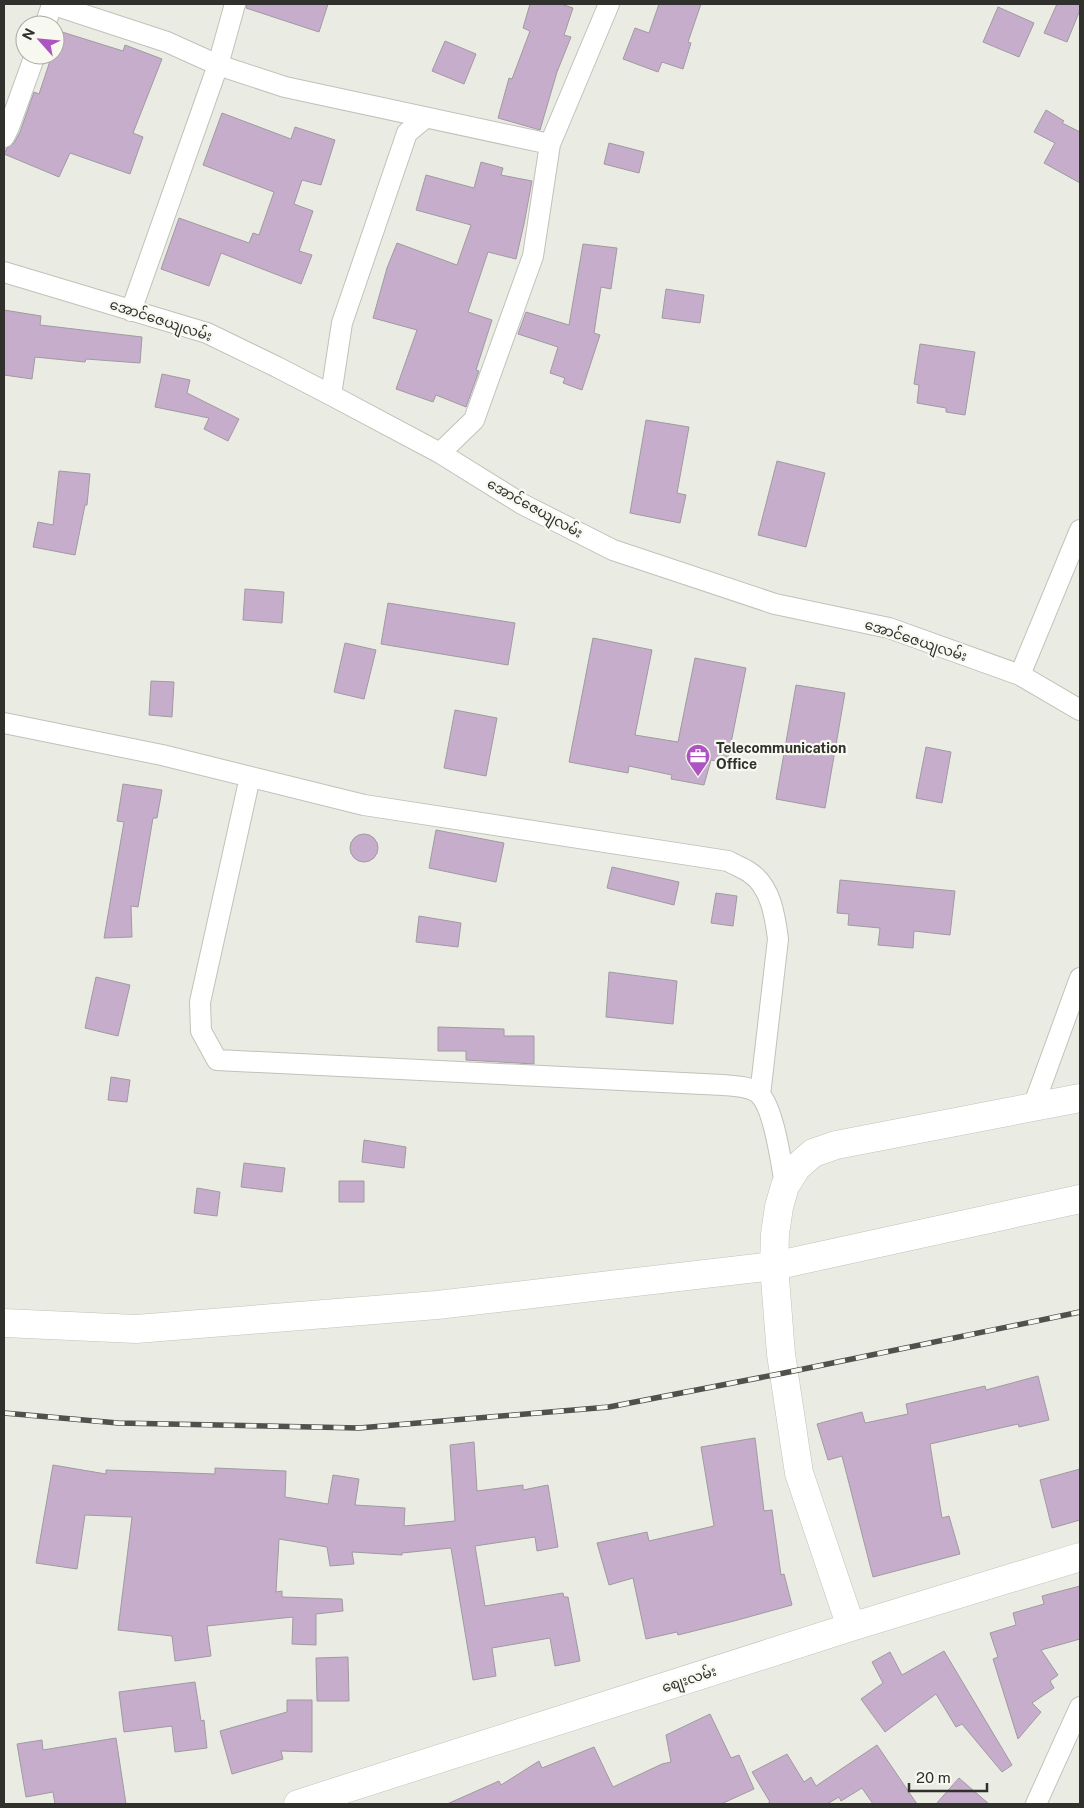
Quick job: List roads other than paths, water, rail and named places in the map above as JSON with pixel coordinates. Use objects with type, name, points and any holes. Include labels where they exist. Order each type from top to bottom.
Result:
[{"type":"main road","points":[[851,1627],[799,1473],[781,1354],[774,1266],[775,1234],[779,1207],[785,1186],[797,1168],[813,1153],[836,1145],[1080,1098]]},
{"type":"main road","points":[[4,1323],[136,1329],[437,1305],[774,1266],[1080,1199]]},
{"type":"main road","name":"စျေးလမ်း","points":[[298,1804],[851,1627],[1080,1557]]},
{"type":"street","points":[[52,4],[168,42],[218,65],[285,87],[550,144]]},
{"type":"street","points":[[131,311],[218,65],[235,4]]},
{"type":"street","points":[[440,453],[474,420],[533,256],[550,144],[609,4]]},
{"type":"street","points":[[4,138],[31,65]]},
{"type":"street","points":[[331,395],[342,323],[407,133],[425,118]]},
{"type":"street","name":"အောင်ဇေယျလမ်း","points":[[4,272],[207,334],[331,395],[440,453],[522,504],[613,550],[775,604],[889,628],[1020,675],[1080,710]]},
{"type":"street","points":[[1020,675],[1080,530]]},
{"type":"street","points":[[4,723],[162,755],[364,805],[728,861],[751,873],[765,889],[775,914],[778,939],[760,1095],[775,1128],[785,1186]]},
{"type":"street","points":[[250,777],[200,1002],[201,1031],[217,1060],[722,1084],[746,1088],[760,1095]]},
{"type":"street","points":[[1033,1107],[1080,978]]},
{"type":"street","points":[[1036,1804],[1080,1707]]},
{"type":"railway","points":[[4,1413],[118,1423],[359,1428],[609,1407],[1080,1312]]},
{"type":"place","name":"Telecommunication Office","points":[[698,777]]}]
